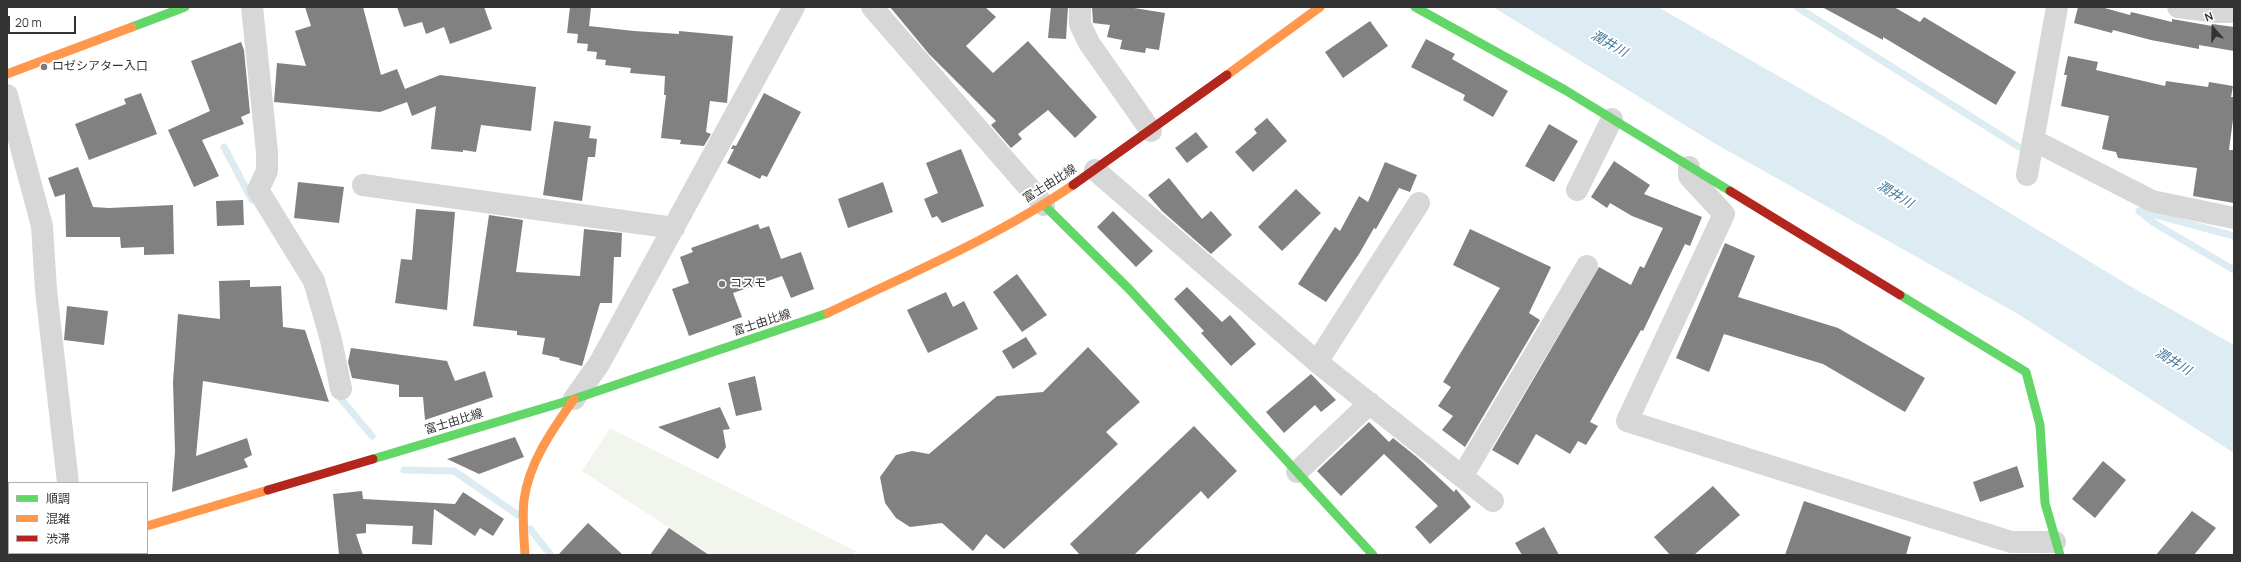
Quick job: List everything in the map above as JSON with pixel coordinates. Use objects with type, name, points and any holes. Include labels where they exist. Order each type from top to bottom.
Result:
[{"type":"street","points":[[7,74],[185,7]]},
{"type":"street","points":[[252,7],[252,24],[267,152],[267,171],[258,190],[314,281],[331,340],[341,389]]},
{"type":"street","points":[[525,555],[525,506],[528,482],[543,447],[550,433],[599,364],[794,7]]},
{"type":"street","points":[[872,7],[1044,205],[1130,290],[1373,555]]},
{"type":"street","points":[[1080,7],[1080,24],[1089,43],[1151,131]]},
{"type":"street","name":"富士由比線","points":[[148,526],[574,399],[817,318],[924,268],[1044,205],[1151,131],[1320,7]]},
{"type":"street","points":[[1415,7],[1612,119],[2026,372],[2040,425],[2045,504],[2058,548],[2011,542],[1627,421],[1724,214],[1689,176],[1689,167]]},
{"type":"street","points":[[2027,175],[2057,7]]},
{"type":"street","points":[[2178,7],[2218,12],[2234,12]]},
{"type":"street","points":[[7,95],[42,226],[46,290],[68,482]]},
{"type":"street","points":[[1577,190],[1612,119]]},
{"type":"street","points":[[2033,140],[2152,201],[2234,218]]},
{"type":"street","points":[[1095,170],[1317,362],[1463,475],[1493,501]]},
{"type":"street","points":[[363,185],[674,228]]},
{"type":"street","points":[[1317,362],[1419,203]]},
{"type":"street","points":[[1463,475],[1587,266]]},
{"type":"street","points":[[1297,472],[1370,403]]},
{"type":"shaded area","points":[[610,428],[856,551],[853,555],[711,555],[582,471]]},
{"type":"water","name":"潤井川","points":[[1493,7],[1658,7],[1883,136],[2130,286],[2234,345],[2234,453],[2018,314],[1714,143]]},
{"type":"building","points":[[305,7],[363,7],[381,75],[397,69],[405,89],[440,75],[536,87],[531,131],[481,125],[476,152],[431,149],[436,106],[412,116],[407,102],[380,112],[274,102],[277,63],[306,66],[295,31],[311,26]]},
{"type":"building","points":[[397,7],[484,7],[492,29],[450,44],[444,27],[426,34],[422,22],[404,27]]},
{"type":"building","points":[[570,7],[591,7],[589,26],[634,31],[679,34],[679,31],[733,36],[727,103],[710,101],[706,132],[711,134],[704,146],[680,144],[681,140],[661,138],[666,95],[664,95],[665,76],[630,73],[631,68],[605,65],[606,60],[596,59],[597,52],[587,51],[588,44],[577,43],[578,34],[567,33]]},
{"type":"building","points":[[890,7],[985,7],[996,17],[966,46],[993,73],[1028,41],[1097,117],[1075,138],[1048,110],[1018,134],[1022,139],[1011,148],[991,125],[996,121],[929,54]]},
{"type":"building","points":[[1051,7],[1068,7],[1066,39],[1048,38]]},
{"type":"building","points":[[1092,7],[1128,7],[1165,13],[1159,50],[1146,48],[1145,53],[1120,49],[1122,40],[1107,37],[1110,25],[1093,23]]},
{"type":"building","points":[[1822,7],[1894,7],[1920,22],[1924,17],[2016,72],[1996,105],[1883,37],[1883,40]]},
{"type":"building","points":[[2078,7],[2101,7],[2130,15],[2131,12],[2172,22],[2172,19],[2212,26],[2212,24],[2234,27],[2234,51],[2199,45],[2199,49],[2151,40],[2113,30],[2112,33],[2074,23]]},
{"type":"building","points":[[1370,21],[1388,46],[1343,78],[1325,52]]},
{"type":"building","points":[[1426,39],[1455,54],[1452,59],[1508,91],[1493,117],[1463,100],[1465,95],[1411,67]]},
{"type":"building","points":[[241,42],[244,50],[250,113],[241,117],[244,124],[202,140],[219,176],[194,187],[168,130],[210,111],[191,61]]},
{"type":"building","points":[[2068,56],[2098,62],[2096,70],[2165,86],[2166,81],[2208,87],[2209,82],[2233,86],[2231,97],[2234,97],[2234,112],[2229,150],[2234,150],[2234,203],[2193,196],[2197,168],[2118,158],[2116,152],[2102,149],[2109,116],[2061,106],[2067,75],[2064,75]]},
{"type":"building","points":[[141,93],[157,134],[89,160],[75,124],[126,104],[124,99]]},
{"type":"building","points":[[764,93],[801,112],[767,177],[762,175],[760,179],[727,163],[734,149],[731,149],[733,145],[736,146]]},
{"type":"building","points":[[1267,118],[1287,141],[1253,172],[1235,152],[1257,133],[1254,129]]},
{"type":"building","points":[[554,121],[591,126],[589,138],[597,139],[595,157],[588,157],[582,201],[543,195]]},
{"type":"building","points":[[1549,124],[1578,141],[1554,182],[1525,166]]},
{"type":"building","points":[[1196,132],[1208,147],[1187,163],[1175,148]]},
{"type":"building","points":[[961,149],[984,206],[942,223],[937,216],[932,218],[924,199],[938,193],[926,163]]},
{"type":"building","points":[[1614,161],[1650,185],[1644,194],[1702,217],[1690,246],[1685,244],[1643,331],[1641,330],[1590,422],[1598,426],[1586,445],[1578,441],[1570,454],[1536,434],[1518,465],[1492,450],[1599,267],[1631,285],[1640,266],[1644,268],[1663,228],[1632,216],[1610,203],[1607,208],[1591,197]]},
{"type":"building","points":[[1385,162],[1417,175],[1410,192],[1399,188],[1376,229],[1374,228],[1359,254],[1326,302],[1298,284],[1335,227],[1340,231],[1359,196],[1368,202]]},
{"type":"building","points":[[78,167],[93,207],[109,208],[173,205],[174,254],[144,255],[144,247],[121,248],[120,237],[66,237],[65,194],[55,197],[48,178]]},
{"type":"building","points":[[1169,178],[1202,219],[1211,211],[1232,235],[1211,254],[1162,211],[1148,195]]},
{"type":"building","points":[[298,182],[344,187],[339,223],[294,218]]},
{"type":"building","points":[[883,182],[893,212],[848,228],[838,199]]},
{"type":"building","points":[[1296,189],[1321,213],[1282,251],[1258,227]]},
{"type":"building","points":[[243,200],[244,225],[217,226],[216,201]]},
{"type":"building","points":[[416,209],[455,212],[447,310],[395,303],[401,259],[412,260]]},
{"type":"building","points":[[1113,211],[1153,251],[1136,267],[1097,227]]},
{"type":"building","points":[[489,215],[523,220],[516,272],[580,276],[584,229],[622,233],[621,257],[614,257],[612,303],[600,303],[582,366],[559,360],[560,358],[542,354],[545,338],[517,335],[517,331],[473,326]]},
{"type":"building","name":"コスモ","points":[[758,224],[760,229],[769,226],[781,259],[801,252],[814,289],[791,298],[782,276],[733,293],[742,317],[689,336],[672,289],[689,283],[680,257],[693,252],[691,248]]},
{"type":"building","points":[[1470,229],[1551,267],[1529,313],[1540,320],[1465,447],[1442,430],[1453,416],[1438,406],[1451,387],[1443,382],[1500,288],[1453,265]]},
{"type":"building","points":[[1725,243],[1755,256],[1738,297],[1838,328],[1925,378],[1905,412],[1823,364],[1724,334],[1709,372],[1676,358]]},
{"type":"building","points":[[1017,274],[1047,315],[1022,332],[993,292]]},
{"type":"building","points":[[250,280],[250,287],[281,286],[283,327],[305,330],[329,402],[203,381],[196,456],[247,438],[252,455],[244,459],[248,467],[172,492],[175,451],[173,382],[178,314],[220,319],[219,281]]},
{"type":"building","points":[[1187,287],[1222,322],[1230,315],[1256,344],[1231,366],[1201,333],[1204,331],[1174,299]]},
{"type":"building","points":[[946,292],[953,307],[964,301],[978,329],[928,353],[907,310]]},
{"type":"building","points":[[67,306],[108,311],[104,345],[64,340]]},
{"type":"building","points":[[1026,337],[1037,354],[1013,369],[1002,351]]},
{"type":"building","points":[[1088,347],[1140,402],[1106,432],[1118,444],[1004,549],[986,534],[973,551],[942,523],[910,527],[896,518],[885,503],[880,477],[896,455],[912,451],[929,454],[997,396],[1043,392]]},
{"type":"building","points":[[351,348],[447,361],[455,381],[485,371],[493,397],[425,420],[423,397],[399,397],[399,385],[352,378],[348,362]]},
{"type":"building","points":[[1311,374],[1336,400],[1321,412],[1315,405],[1284,433],[1266,412]]},
{"type":"building","points":[[755,376],[762,410],[736,416],[728,383]]},
{"type":"building","points":[[720,407],[730,429],[723,430],[726,447],[718,459],[658,427]]},
{"type":"building","points":[[1369,422],[1389,442],[1393,438],[1418,458],[1454,492],[1456,489],[1471,507],[1430,544],[1415,527],[1438,506],[1384,454],[1341,496],[1317,471]]},
{"type":"building","points":[[1194,426],[1237,471],[1208,499],[1201,491],[1134,555],[1080,555],[1070,544]]},
{"type":"building","points":[[515,437],[524,457],[479,474],[447,459]]},
{"type":"building","points":[[2103,461],[2126,480],[2095,518],[2072,499]]},
{"type":"building","points":[[2017,466],[2024,487],[1980,502],[1973,482]]},
{"type":"building","points":[[1713,486],[1740,515],[1694,555],[1670,555],[1654,537]]},
{"type":"building","points":[[362,491],[363,499],[455,504],[463,492],[504,519],[493,536],[480,528],[475,536],[434,509],[432,545],[412,544],[413,526],[366,524],[366,533],[356,534],[363,555],[339,555],[333,494]]},
{"type":"building","points":[[1804,501],[1911,537],[1906,555],[1785,555]]},
{"type":"building","points":[[2192,511],[2216,528],[2194,555],[2156,555]]},
{"type":"building","points":[[588,523],[623,555],[558,555]]},
{"type":"building","points":[[1544,527],[1559,555],[1522,555],[1515,543]]},
{"type":"building","points":[[669,528],[709,555],[650,555]]},
{"type":"waterway","points":[[1797,7],[2019,147]]},
{"type":"waterway","points":[[224,147],[252,200]]},
{"type":"waterway","points":[[2139,211],[2154,223],[2234,270]]},
{"type":"waterway","points":[[2141,211],[2234,236]]},
{"type":"waterway","points":[[335,392],[372,436]]},
{"type":"waterway","points":[[404,470],[454,471],[518,515]]},
{"type":"waterway","points":[[530,529],[551,555]]},
{"type":"traffic: fast","points":[[132,27],[185,7]]},
{"type":"traffic: fast","points":[[1415,7],[1565,90],[1730,191]]},
{"type":"traffic: fast","points":[[1044,205],[1130,290],[1373,555]]},
{"type":"traffic: fast","points":[[1900,295],[2026,372],[2040,425],[2045,503],[2060,555]]},
{"type":"traffic: fast","points":[[373,459],[574,399],[828,313]]},
{"type":"traffic: slow","points":[[1227,75],[1320,7]]},
{"type":"traffic: slow","points":[[7,74],[132,27]]},
{"type":"traffic: slow","points":[[828,313],[984,238],[1045,204],[1073,185]]},
{"type":"traffic: slow","points":[[525,555],[523,507],[531,472],[536,459],[550,434],[574,399]]},
{"type":"traffic: slow","points":[[148,526],[268,490]]},
{"type":"traffic: jam","points":[[1073,185],[1227,75]]},
{"type":"traffic: jam","points":[[1730,191],[1900,295]]},
{"type":"traffic: jam","points":[[268,490],[373,459]]},
{"type":"place","name":"ロゼシアター入口","points":[[44,67]]},
{"type":"place","name":"コスモ","points":[[722,284]]}]
